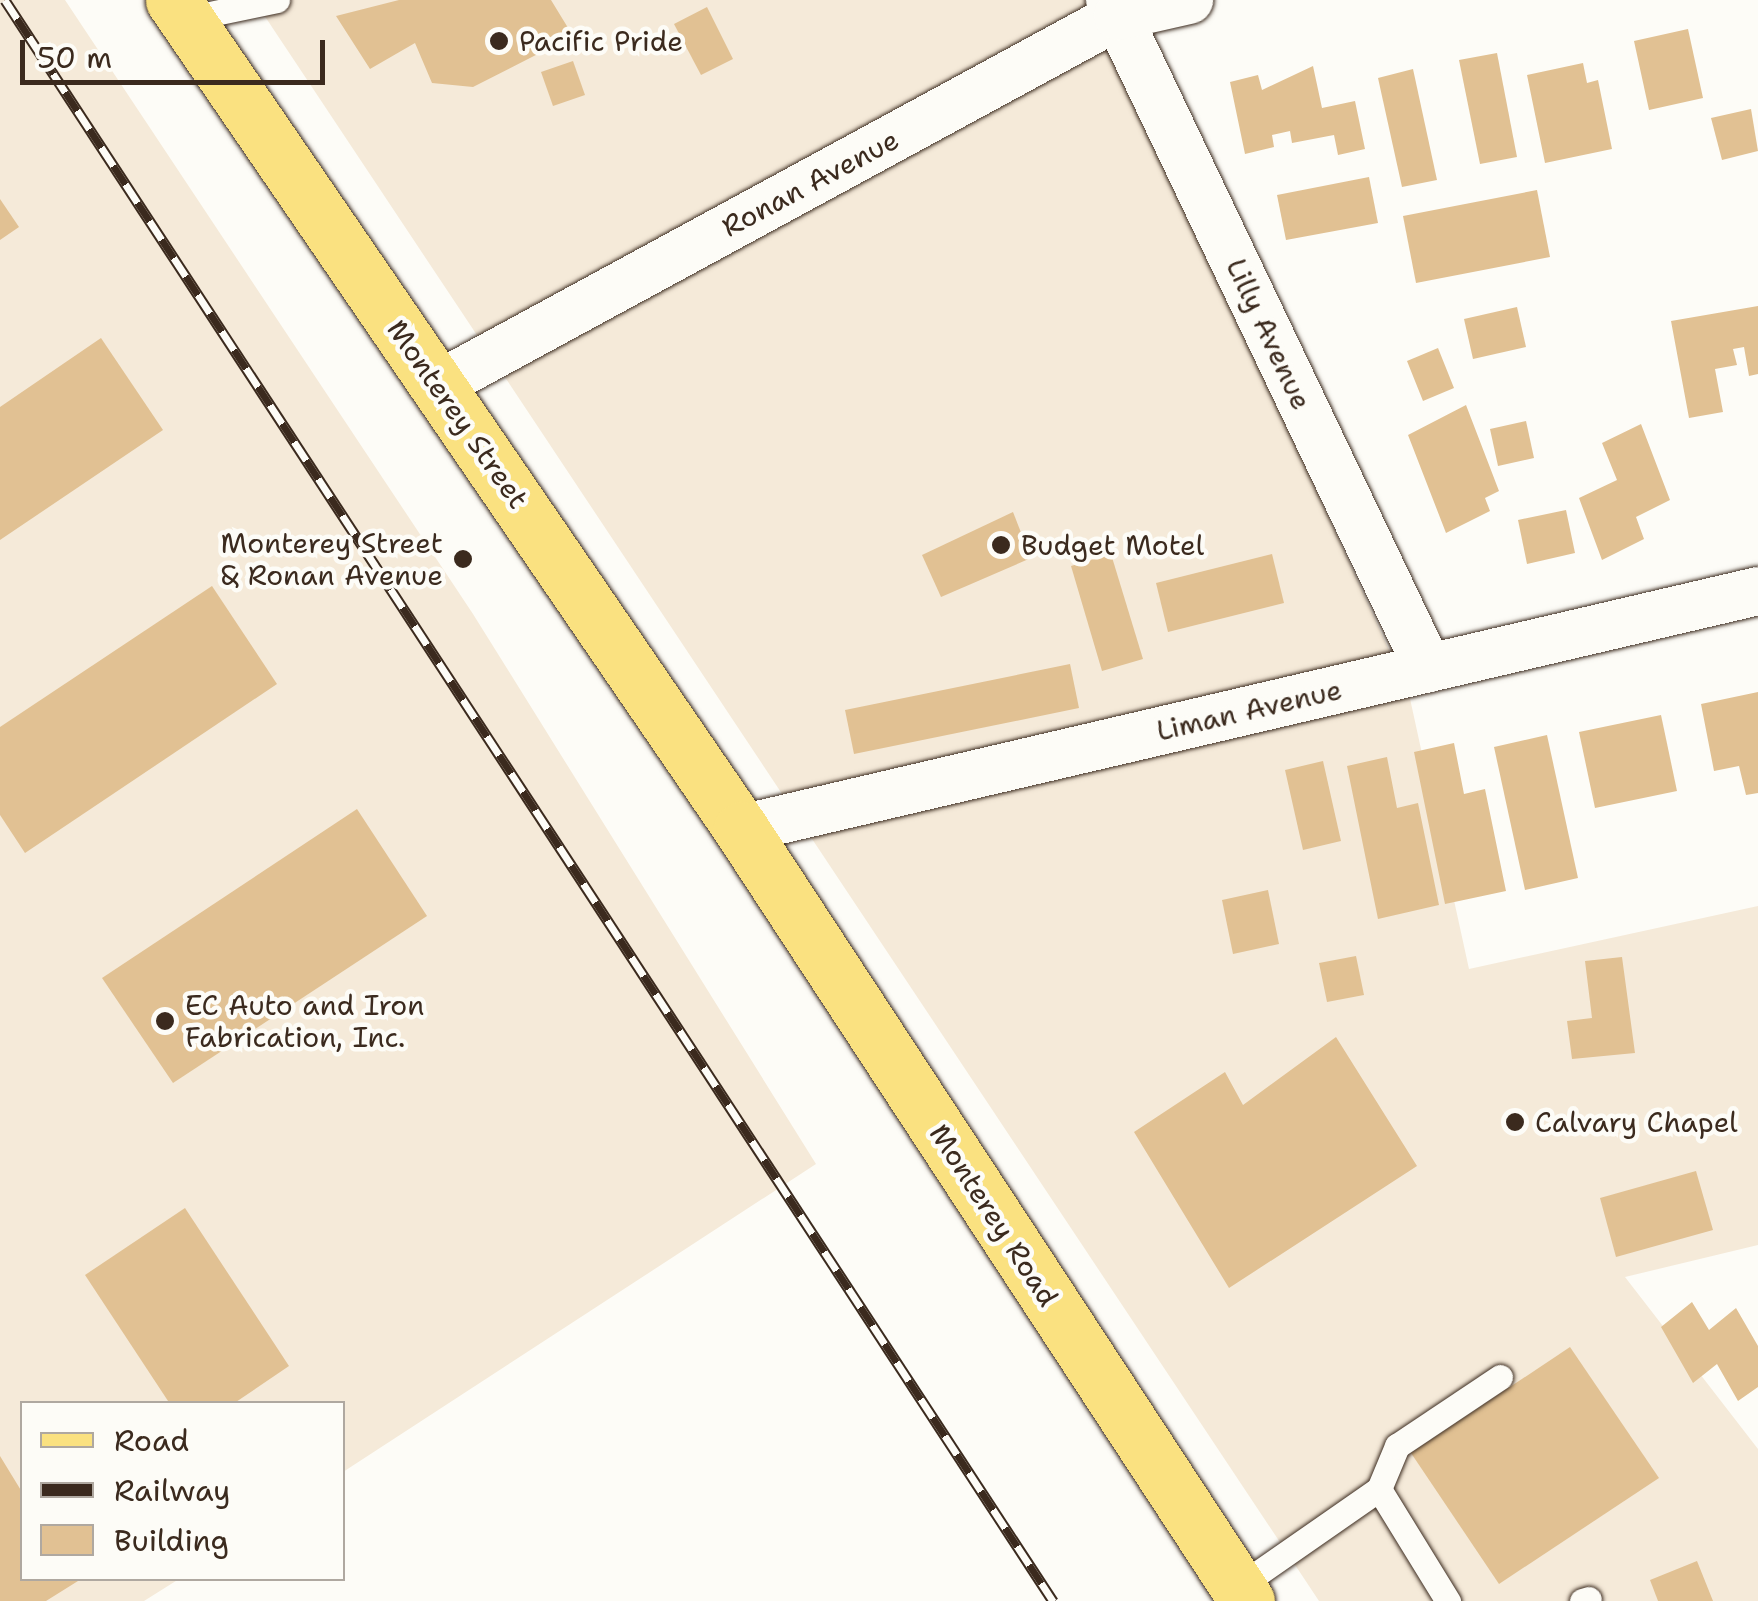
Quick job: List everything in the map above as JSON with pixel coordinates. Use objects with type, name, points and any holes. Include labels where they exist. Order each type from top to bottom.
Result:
[{"type":"main road","name":"Monterey Street","points":[[180,9],[741,829]]},
{"type":"main road","name":"Monterey Road","points":[[741,829],[1242,1594]]},
{"type":"street","name":"Ronan Avenue","points":[[438,384],[1114,8],[1188,0]]},
{"type":"street","name":"Lilly Avenue","points":[[1114,8],[1428,668]]},
{"type":"street","name":"Liman Avenue","points":[[741,829],[1758,591]]},
{"type":"lane","points":[[180,9],[277,0]]},
{"type":"lane","points":[[1242,1594],[1379,1489],[1397,1446],[1500,1377]]},
{"type":"lane","points":[[1379,1489],[1448,1601]]},
{"type":"shaded area","points":[[0,0],[65,0],[473,614],[816,1164],[345,1471],[345,1401],[20,1401],[20,1581],[176,1581],[144,1601],[0,1601]]},
{"type":"shaded area","points":[[254,0],[1094,0],[1409,694],[1469,969],[1758,906],[1758,1245],[1625,1277],[1758,1449],[1758,1601],[1319,1601]]},
{"type":"building","points":[[399,0],[551,0],[573,36],[473,87],[432,83],[415,43],[370,69],[336,16]]},
{"type":"building","points":[[707,7],[733,59],[701,75],[674,24]]},
{"type":"building","points":[[1688,29],[1703,98],[1649,110],[1634,41]]},
{"type":"building","points":[[1497,53],[1517,157],[1480,164],[1459,60]]},
{"type":"building","points":[[573,61],[585,95],[553,106],[541,72]]},
{"type":"building","points":[[1583,63],[1587,83],[1598,80],[1612,149],[1545,163],[1527,75]]},
{"type":"building","points":[[1313,66],[1322,108],[1355,101],[1365,149],[1338,155],[1334,135],[1292,143],[1290,131],[1272,135],[1274,147],[1245,154],[1230,82],[1258,75],[1262,90]]},
{"type":"building","points":[[1413,69],[1437,180],[1402,187],[1378,78]]},
{"type":"building","points":[[1751,109],[1758,151],[1722,160],[1711,118]]},
{"type":"building","points":[[1369,177],[1378,223],[1286,240],[1277,195]]},
{"type":"building","points":[[1537,190],[1550,257],[1416,283],[1403,216]]},
{"type":"building","points":[[0,199],[19,227],[0,240]]},
{"type":"building","points":[[1758,306],[1758,374],[1749,376],[1744,347],[1733,349],[1737,365],[1715,369],[1723,412],[1689,418],[1671,321]]},
{"type":"building","points":[[1517,307],[1526,347],[1473,359],[1464,319]]},
{"type":"building","points":[[101,338],[163,430],[0,540],[0,407]]},
{"type":"building","points":[[1438,348],[1454,388],[1423,401],[1407,361]]},
{"type":"building","points":[[1466,405],[1499,491],[1485,498],[1490,511],[1446,533],[1408,435]]},
{"type":"building","points":[[1526,421],[1534,458],[1498,466],[1490,429]]},
{"type":"building","points":[[1641,424],[1670,500],[1636,517],[1644,539],[1602,560],[1579,498],[1617,480],[1602,443]]},
{"type":"building","points":[[1566,510],[1575,553],[1527,564],[1518,520]]},
{"type":"building","points":[[1013,512],[1031,558],[941,597],[922,555]]},
{"type":"building","points":[[1111,554],[1143,659],[1102,671],[1071,566]]},
{"type":"building","points":[[1272,554],[1284,603],[1168,632],[1156,583]]},
{"type":"building","points":[[212,586],[277,684],[25,853],[0,815],[0,727]]},
{"type":"building","points":[[1070,664],[1079,708],[854,754],[845,710]]},
{"type":"building","points":[[1758,692],[1758,793],[1746,795],[1739,766],[1714,771],[1701,704]]},
{"type":"building","points":[[1661,715],[1677,791],[1595,808],[1579,732]]},
{"type":"building","points":[[1547,735],[1578,878],[1525,890],[1494,747]]},
{"type":"building","points":[[1454,743],[1464,794],[1485,789],[1506,891],[1445,904],[1414,752]]},
{"type":"building","points":[[1387,757],[1397,808],[1418,803],[1439,905],[1378,919],[1347,766]]},
{"type":"building","points":[[1323,761],[1341,841],[1303,850],[1285,770]]},
{"type":"building","points":[[357,809],[427,916],[173,1083],[102,978]]},
{"type":"building","points":[[1268,890],[1279,944],[1233,954],[1222,900]]},
{"type":"building","points":[[1356,956],[1364,995],[1327,1002],[1319,963]]},
{"type":"building","points":[[1622,957],[1635,1053],[1572,1059],[1567,1021],[1592,1018],[1585,961]]},
{"type":"building","points":[[1336,1037],[1417,1166],[1229,1288],[1134,1132],[1225,1072],[1243,1105]]},
{"type":"building","points":[[1696,1171],[1713,1230],[1616,1257],[1600,1198]]},
{"type":"building","points":[[185,1208],[289,1366],[237,1401],[168,1401],[85,1275]]},
{"type":"building","points":[[1692,1302],[1709,1330],[1736,1308],[1758,1346],[1758,1387],[1738,1401],[1717,1364],[1693,1383],[1661,1327]]},
{"type":"building","points":[[1570,1347],[1659,1478],[1499,1584],[1411,1453]]},
{"type":"building","points":[[0,1456],[20,1489],[20,1581],[78,1581],[46,1601],[0,1601]]},
{"type":"building","points":[[1697,1561],[1713,1601],[1658,1601],[1650,1580]]},
{"type":"railway","points":[[5,0],[1053,1601]]},
{"type":"place","name":"Pacific Pride","points":[[499,41]]},
{"type":"place","name":"Budget Motel","points":[[1001,545]]},
{"type":"place","name":"Monterey Street & Ronan Avenue","points":[[463,559]]},
{"type":"place","name":"EC Auto and Iron Fabrication, Inc.","points":[[165,1021]]},
{"type":"place","name":"Calvary Chapel","points":[[1515,1122]]}]
